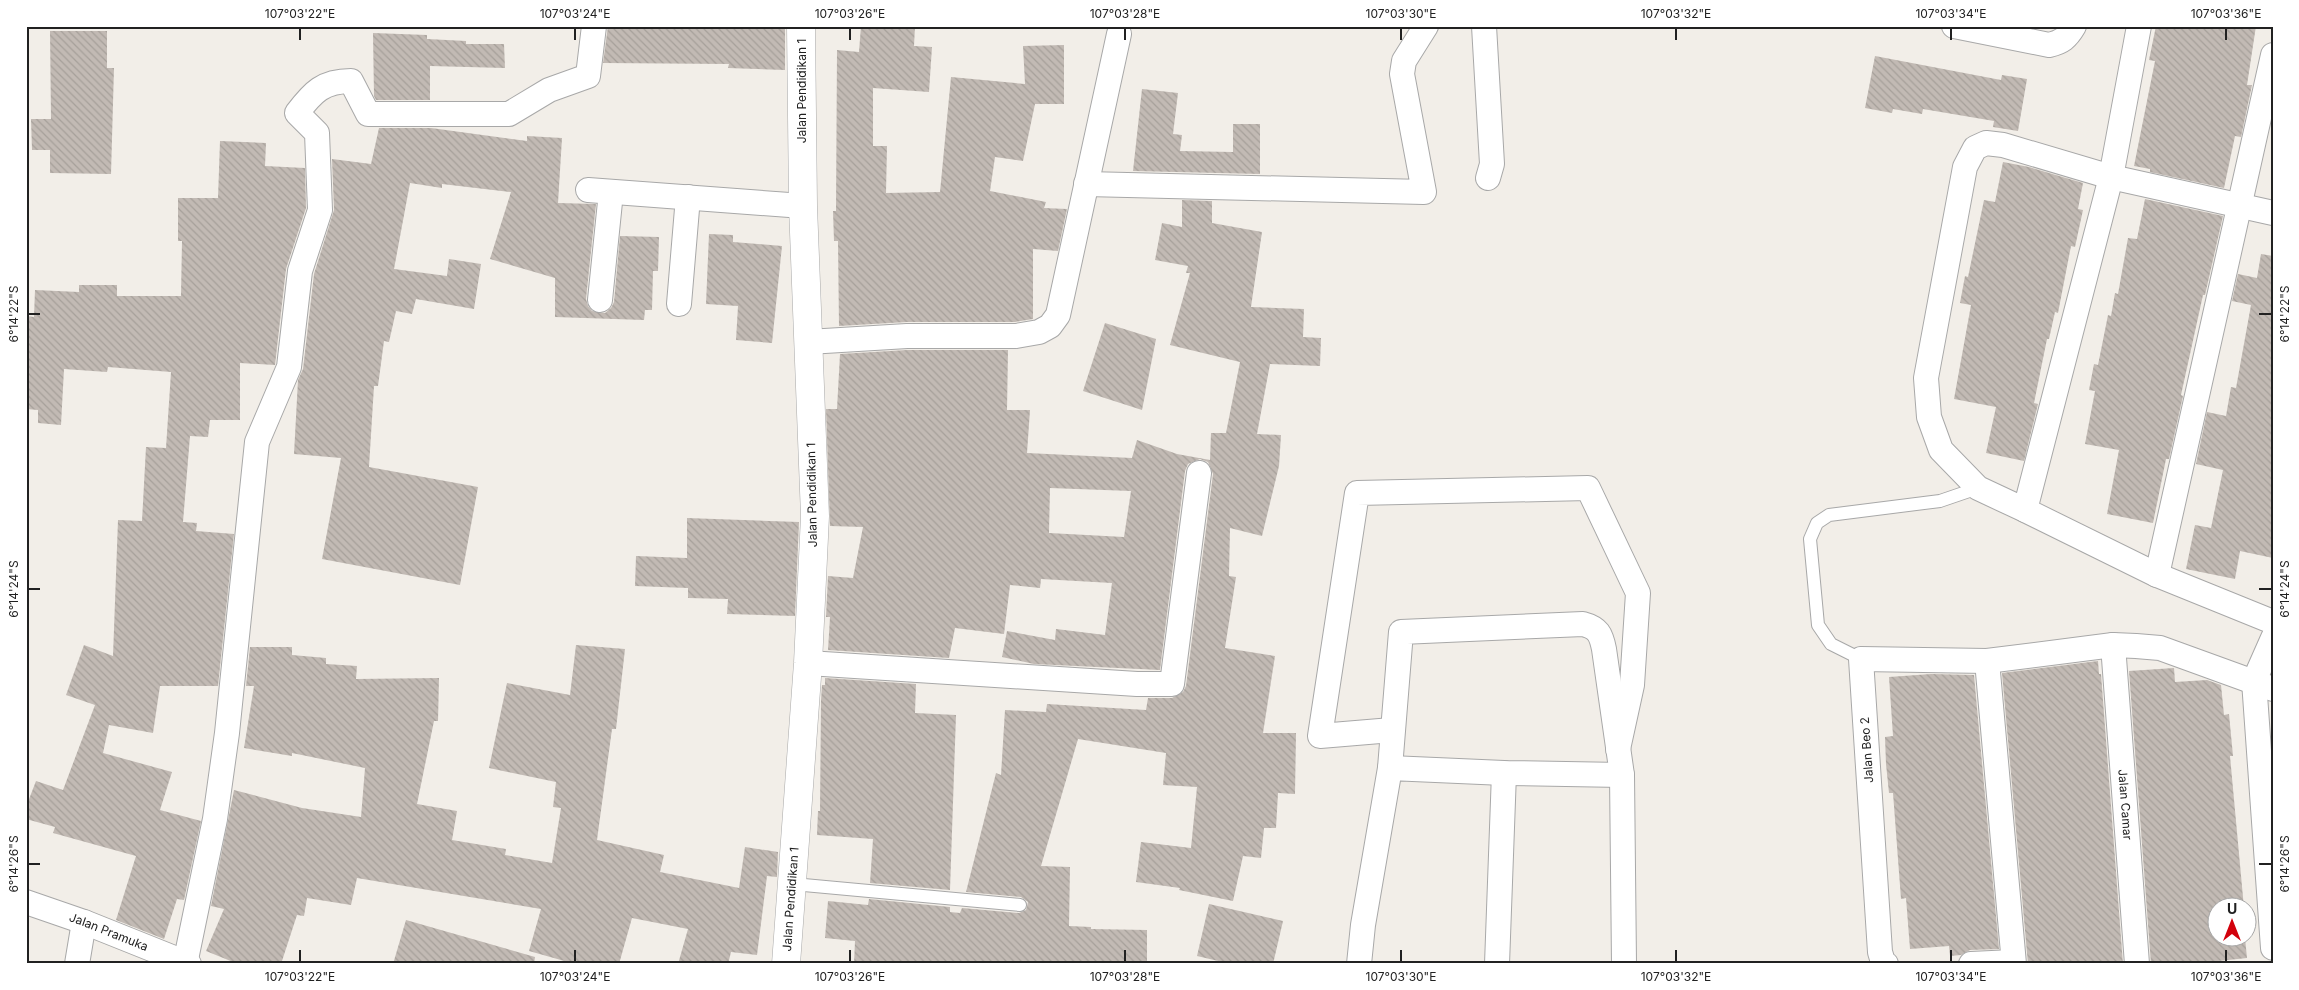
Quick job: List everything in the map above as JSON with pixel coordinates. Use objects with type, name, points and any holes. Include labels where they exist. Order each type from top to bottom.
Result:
[{"type":"street","points":[[187,963],[215,819],[227,733],[258,442],[289,367],[300,271],[320,210],[317,133],[297,113],[312,93],[338,81],[351,81],[368,114],[508,114],[549,90],[588,76],[594,26]]},
{"type":"street","name":"Jalan Pendidikan 1","points":[[786,964],[808,663],[815,516],[803,206],[801,26]]},
{"type":"street","points":[[1086,184],[1424,192],[1402,74],[1404,61],[1426,26]]},
{"type":"street","points":[[1484,26],[1492,164],[1488,178]]},
{"type":"street","points":[[1954,26],[2049,45],[2062,42],[2074,26]]},
{"type":"street","points":[[2025,510],[2110,177],[2139,26]]},
{"type":"street","points":[[808,342],[907,336],[1016,336],[1039,332],[1050,326],[1058,316],[1119,34]]},
{"type":"street","points":[[2157,575],[2273,54]]},
{"type":"street","points":[[2273,213],[2110,177],[2003,145],[1986,143],[1975,148],[1966,166],[1926,378],[1929,417],[1941,450],[1978,488],[2157,575],[2273,622]]},
{"type":"street","points":[[600,300],[599,191],[803,206]]},
{"type":"street","points":[[679,304],[688,197]]},
{"type":"street","points":[[808,663],[1138,684],[1172,684],[1199,473]]},
{"type":"street","points":[[1392,730],[1320,736],[1357,493],[1588,488],[1638,593],[1632,685],[1618,749]]},
{"type":"street","points":[[1359,964],[1363,925],[1390,768],[1401,632],[1583,624],[1594,627],[1602,640],[1622,775],[1624,964]]},
{"type":"street","points":[[2273,638],[2263,685],[2273,948]]},
{"type":"street","points":[[1861,659],[1987,661],[2113,644],[2160,648],[2263,685]]},
{"type":"street","name":"Jalan Camar","points":[[2113,644],[2137,964]]},
{"type":"street","name":"Jalan Beo 2","points":[[1861,659],[1880,952],[1883,962],[1886,964]]},
{"type":"street","points":[[1971,964],[2014,963],[1987,661]]},
{"type":"street","points":[[1390,768],[1504,773],[1622,775]]},
{"type":"street","points":[[1497,964],[1504,773]]},
{"type":"street","name":"Jalan Pramuka","points":[[26,902],[84,922],[187,963]]},
{"type":"street","points":[[77,964],[84,922]]},
{"type":"lane","points":[[1861,659],[1831,644],[1818,625],[1810,539],[1817,523],[1829,515],[1940,501],[1978,488]]},
{"type":"lane","points":[[793,884],[1020,905]]},
{"type":"building","points":[[608,26],[785,26],[785,70],[728,68],[729,64],[603,63]]},
{"type":"building","points":[[861,26],[915,26],[914,46],[932,47],[929,92],[873,88],[873,146],[887,146],[886,193],[940,192],[951,77],[1025,84],[1023,46],[1064,45],[1064,104],[1035,104],[1023,161],[995,157],[990,191],[1046,202],[1044,208],[1067,209],[1058,251],[1033,249],[1033,319],[1015,322],[907,322],[839,326],[838,241],[834,241],[833,211],[836,211],[837,50],[859,52]]},
{"type":"building","points":[[2156,26],[2256,26],[2247,85],[2252,85],[2241,137],[2235,136],[2224,188],[2150,172],[2150,169],[2134,166],[2155,61],[2149,60]]},
{"type":"building","points":[[50,31],[107,31],[107,68],[114,68],[111,174],[50,173],[50,150],[32,150],[31,119],[51,119]]},
{"type":"building","points":[[373,33],[427,35],[427,39],[466,41],[466,44],[504,44],[505,68],[430,66],[430,100],[376,100],[374,96]]},
{"type":"building","points":[[1875,56],[2001,80],[2002,75],[2027,79],[2018,131],[1993,127],[1994,121],[1923,109],[1922,114],[1893,109],[1892,113],[1865,108]]},
{"type":"building","points":[[1142,89],[1178,93],[1173,134],[1182,135],[1180,151],[1233,152],[1233,124],[1260,124],[1260,174],[1133,171]]},
{"type":"building","points":[[379,128],[431,128],[527,141],[527,136],[562,138],[558,203],[596,204],[586,299],[592,311],[605,313],[614,302],[620,236],[659,237],[658,271],[653,271],[652,310],[645,310],[644,320],[555,317],[555,278],[490,259],[511,192],[442,184],[442,188],[410,183],[394,269],[447,276],[449,259],[481,264],[474,309],[416,299],[412,314],[396,311],[389,342],[384,341],[378,386],[374,386],[369,467],[478,487],[460,585],[322,559],[341,458],[294,454],[298,380],[303,369],[314,274],[334,210],[332,159],[371,164]]},
{"type":"building","points":[[220,141],[266,143],[265,166],[305,168],[306,208],[286,269],[275,365],[240,363],[240,420],[210,420],[208,437],[190,436],[183,522],[197,523],[196,531],[234,534],[218,686],[160,686],[153,733],[109,725],[103,753],[172,772],[160,810],[201,821],[184,900],[177,899],[164,939],[116,920],[136,856],[53,833],[55,827],[26,819],[26,807],[36,781],[63,790],[95,705],[66,695],[84,645],[113,656],[118,520],[142,521],[146,447],[166,448],[171,372],[108,367],[107,372],[64,369],[61,425],[38,423],[38,410],[26,409],[26,316],[34,317],[35,290],[79,292],[79,285],[117,285],[117,296],[181,296],[182,241],[178,241],[178,198],[218,198]]},
{"type":"building","points":[[2003,162],[2029,167],[2083,183],[2078,209],[2083,210],[2075,247],[2071,246],[2058,313],[2055,312],[2049,339],[2047,339],[2034,403],[2038,404],[2024,461],[1986,453],[1996,407],[1954,399],[1971,305],[1960,303],[1965,276],[1968,277],[1984,200],[1995,202]]},
{"type":"building","points":[[2145,199],[2223,216],[2205,295],[2203,295],[2181,395],[2183,396],[2169,459],[2166,459],[2153,523],[2107,514],[2119,450],[2085,444],[2095,391],[2089,390],[2094,364],[2098,365],[2108,315],[2111,316],[2115,293],[2118,294],[2128,238],[2137,239]]},
{"type":"building","points":[[1182,200],[1212,201],[1212,223],[1262,232],[1251,307],[1304,309],[1303,337],[1321,338],[1320,366],[1270,364],[1257,434],[1281,435],[1279,466],[1262,536],[1230,528],[1229,576],[1236,577],[1225,648],[1275,656],[1263,733],[1296,733],[1295,794],[1278,793],[1276,828],[1264,828],[1261,858],[1243,856],[1233,901],[1179,890],[1180,888],[1136,882],[1141,842],[1191,848],[1197,787],[1163,785],[1166,753],[1078,739],[1041,866],[1070,867],[1069,926],[1091,927],[1091,929],[1147,930],[1147,963],[854,964],[855,941],[825,938],[828,901],[868,905],[869,899],[950,907],[950,912],[960,913],[962,908],[1019,913],[1026,910],[1028,902],[1021,897],[966,892],[996,773],[1001,775],[1005,710],[1046,712],[1047,704],[1146,710],[1148,698],[1172,698],[1183,692],[1186,686],[1213,474],[1208,462],[1200,459],[1188,464],[1185,471],[1160,670],[1034,664],[1002,657],[1007,631],[1055,640],[1056,629],[1105,635],[1112,583],[1041,579],[1040,588],[1010,585],[1004,634],[955,628],[949,658],[828,650],[830,617],[826,617],[828,576],[853,578],[863,527],[830,526],[826,409],[837,409],[840,354],[907,350],[1008,350],[1007,410],[1030,410],[1027,453],[1132,458],[1137,440],[1177,454],[1210,460],[1211,433],[1226,433],[1240,362],[1170,345],[1190,273],[1186,273],[1188,266],[1155,260],[1162,223],[1182,227]],"holes":[[[1050,488],[1131,491],[1124,537],[1049,533]]]},
{"type":"building","points":[[709,234],[733,235],[733,242],[782,246],[772,343],[736,340],[738,306],[706,304]]},
{"type":"building","points":[[2261,254],[2273,256],[2273,558],[2240,551],[2235,579],[2186,569],[2195,525],[2211,528],[2223,470],[2196,464],[2207,412],[2226,416],[2231,387],[2236,388],[2251,305],[2232,301],[2238,274],[2257,278]]},
{"type":"building","points":[[1105,323],[1156,339],[1142,410],[1083,391]]},
{"type":"building","points":[[687,518],[799,522],[795,616],[727,614],[728,599],[688,598],[688,588],[635,586],[636,556],[687,558]]},
{"type":"building","points":[[576,645],[625,649],[616,729],[612,729],[597,840],[664,855],[660,872],[739,888],[745,847],[778,852],[777,877],[767,876],[757,955],[731,952],[728,964],[678,964],[688,929],[632,918],[619,964],[575,964],[529,951],[541,909],[357,878],[351,905],[307,898],[304,916],[297,915],[281,964],[238,964],[206,951],[224,909],[211,906],[234,790],[302,808],[361,817],[365,768],[292,753],[292,756],[244,748],[254,686],[246,686],[250,647],[292,647],[292,655],[326,658],[326,664],[357,666],[356,679],[439,678],[438,721],[434,721],[417,804],[457,811],[452,840],[506,849],[505,855],[552,863],[561,808],[553,807],[556,782],[489,768],[507,683],[570,695]]},
{"type":"building","points":[[2098,661],[2099,674],[2101,674],[2123,964],[2028,964],[2002,673]]},
{"type":"building","points":[[2174,668],[2175,682],[2207,680],[2221,685],[2224,715],[2229,714],[2233,756],[2230,756],[2243,898],[2206,898],[2206,948],[2246,948],[2247,958],[2190,964],[2151,964],[2129,671]]},
{"type":"building","points":[[1931,674],[1974,675],[1999,949],[1970,950],[1961,955],[1950,956],[1949,946],[1910,949],[1906,898],[1901,899],[1893,793],[1889,793],[1886,764],[1885,737],[1893,736],[1889,677]]},
{"type":"building","points":[[825,678],[916,684],[915,713],[956,715],[950,890],[870,883],[873,839],[817,835],[818,811],[820,811],[821,701],[822,685],[825,685]]},
{"type":"building","points":[[1209,904],[1283,921],[1273,964],[1231,964],[1197,956]]},
{"type":"building","points":[[406,920],[535,957],[534,964],[393,964]]}]
